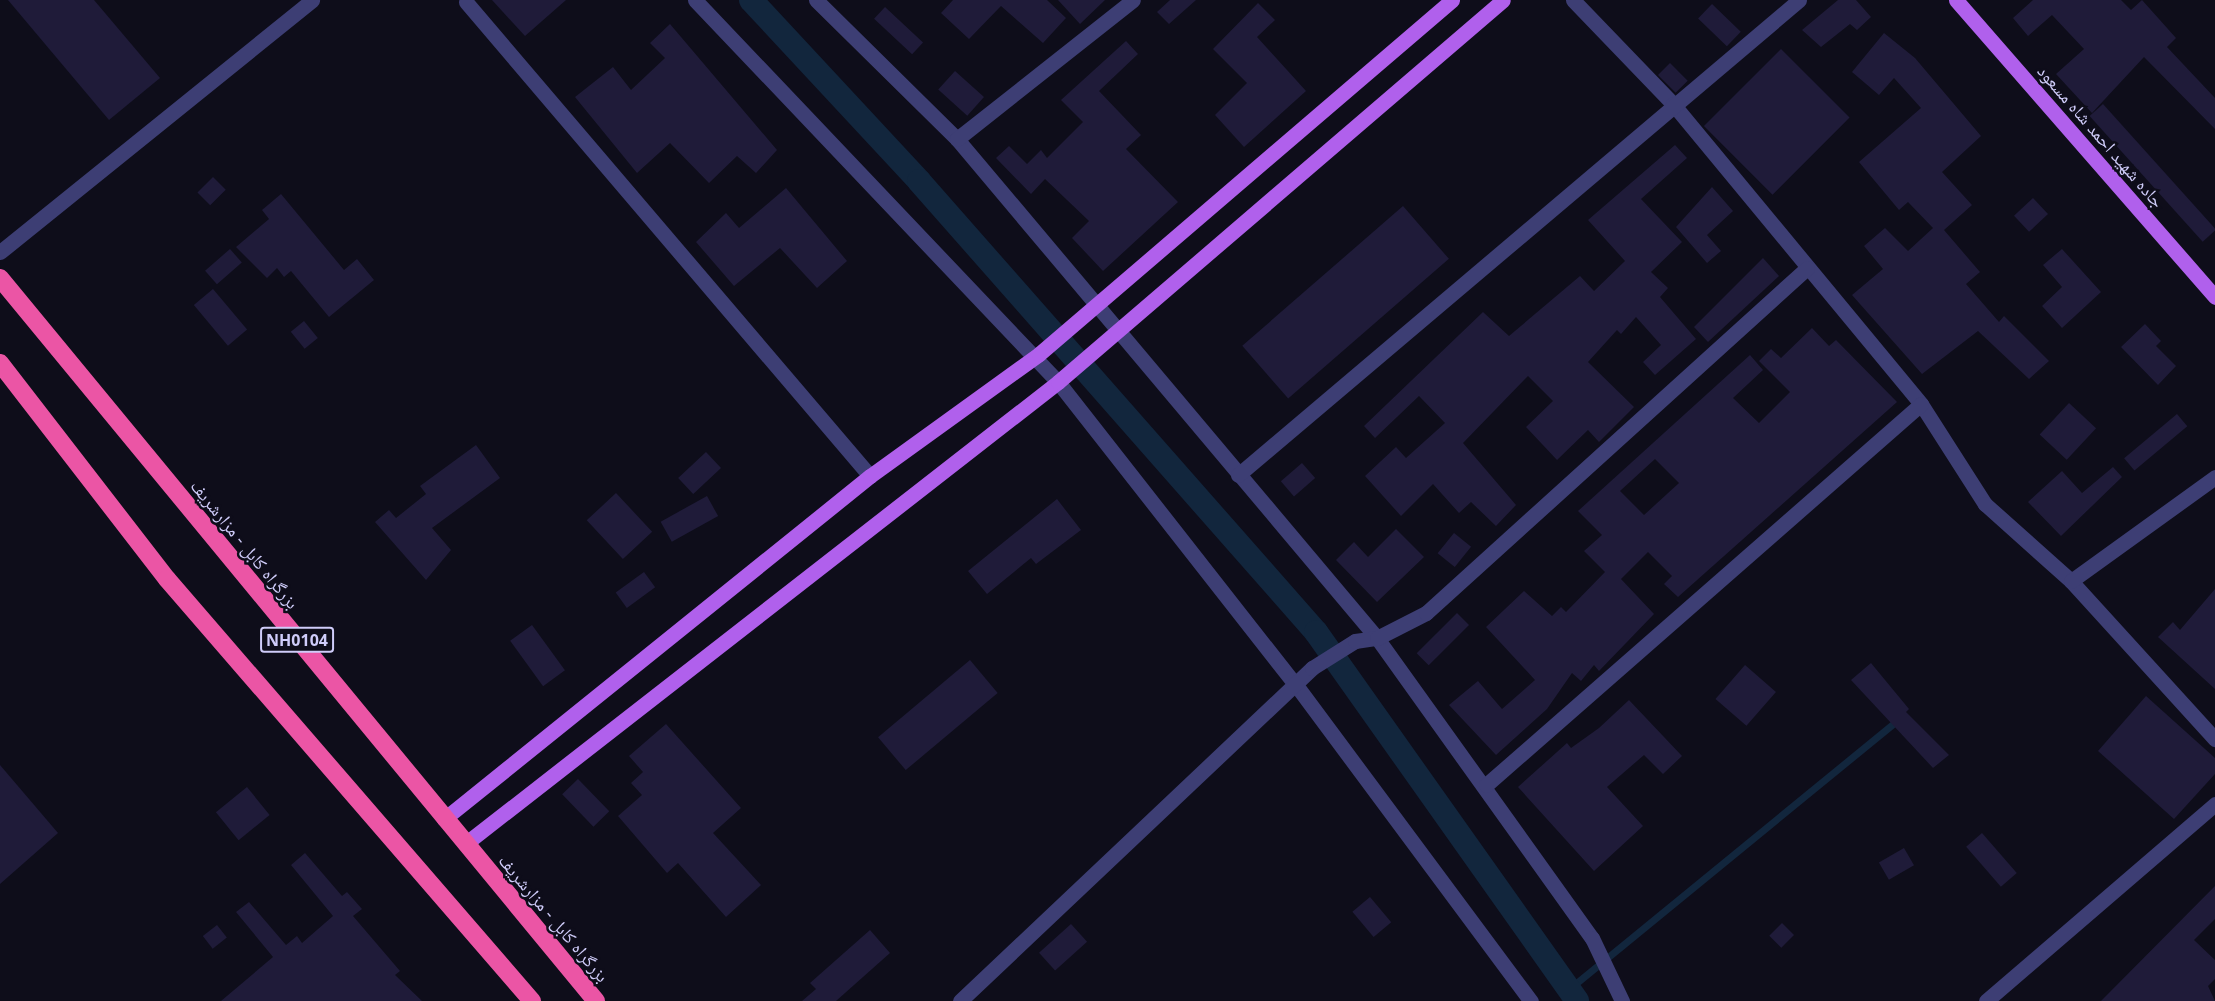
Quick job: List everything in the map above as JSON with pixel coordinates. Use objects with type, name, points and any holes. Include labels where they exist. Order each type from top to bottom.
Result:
[{"type":"highway","name":"بزرگراه کابل - مزارشریف","points":[[0,278],[596,1001]]},
{"type":"highway","name":"NH0104","points":[[0,363],[167,579],[532,1001]]},
{"type":"main road","points":[[444,819],[870,476],[1037,355],[1452,0]]},
{"type":"main road","points":[[465,844],[1061,379],[1503,0]]},
{"type":"main road","name":"جاده شهيد احمد شاه مسعود","points":[[1956,0],[2215,297]]},
{"type":"street","points":[[0,252],[312,0]]},
{"type":"street","points":[[695,0],[1061,379],[1296,685],[1531,1001]]},
{"type":"street","points":[[816,0],[957,139],[1377,638],[1486,785],[1592,938],[1608,980],[1622,1001]]},
{"type":"street","points":[[957,139],[1133,0]]},
{"type":"street","points":[[1573,0],[1673,104],[1921,404],[1985,504],[2071,581],[2215,739]]},
{"type":"street","points":[[1238,475],[1673,104],[1799,0]]},
{"type":"street","points":[[466,2],[870,476]]},
{"type":"street","points":[[960,1001],[1312,668],[1355,641],[1377,638],[1426,613],[1807,268]]},
{"type":"street","points":[[1486,785],[1921,404]]},
{"type":"street","points":[[2071,581],[2215,477]]},
{"type":"street","points":[[1986,1001],[2215,804]]},
{"type":"building","points":[[8,0],[94,0],[160,78],[109,120]]},
{"type":"building","points":[[492,0],[566,0],[525,36]]},
{"type":"building","points":[[953,0],[1047,0],[1066,18],[1043,43],[1001,6],[969,39],[941,13]]},
{"type":"building","points":[[1058,0],[1105,0],[1080,24]]},
{"type":"building","points":[[1170,0],[1196,0],[1169,24],[1157,12]]},
{"type":"building","points":[[1838,0],[1856,0],[1871,17],[1857,30],[1850,24],[1821,47],[1802,30]]},
{"type":"building","points":[[2033,0],[2121,0],[2131,10],[2142,0],[2176,38],[2167,47],[2215,98],[2215,129],[2144,57],[2092,113],[2056,74],[2084,49],[2052,15],[2028,36],[2013,18]]},
{"type":"building","points":[[1258,3],[1275,20],[1257,37],[1306,91],[1244,147],[1215,115],[1247,83],[1213,49]]},
{"type":"building","points":[[1712,4],[1741,32],[1727,46],[1698,18]]},
{"type":"building","points":[[885,7],[923,42],[912,54],[874,19]]},
{"type":"building","points":[[670,24],[777,150],[756,173],[737,156],[709,183],[670,143],[637,173],[575,97],[613,67],[631,90],[665,58],[650,43]]},
{"type":"building","points":[[1884,33],[1915,58],[1981,136],[1942,172],[1972,205],[1944,230],[1980,272],[1966,284],[1999,322],[2004,316],[2049,361],[2029,379],[1978,331],[1922,374],[1852,295],[1883,269],[1864,246],[1885,228],[1908,251],[1933,228],[1908,202],[1899,210],[1859,162],[1921,108],[1894,78],[1879,95],[1852,72]]},
{"type":"building","points":[[1126,41],[1138,54],[1099,91],[1141,135],[1126,149],[1178,202],[1103,271],[1072,238],[1089,221],[1045,179],[1031,194],[996,158],[1009,146],[1027,164],[1041,150],[1047,158],[1083,122],[1061,100]]},
{"type":"building","points":[[1781,49],[1850,118],[1773,195],[1704,126]]},
{"type":"building","points":[[1670,63],[1688,81],[1676,93],[1658,75]]},
{"type":"building","points":[[955,71],[984,97],[967,116],[938,90]]},
{"type":"building","points":[[2103,104],[2215,228],[2203,242],[2090,116]]},
{"type":"building","points":[[1675,145],[1687,158],[1641,199],[1682,242],[1651,272],[1668,288],[1660,297],[1696,339],[1655,375],[1643,362],[1661,345],[1636,317],[1621,334],[1617,330],[1588,362],[1634,407],[1599,442],[1588,430],[1557,460],[1526,427],[1553,401],[1528,376],[1463,443],[1516,505],[1496,526],[1471,502],[1459,513],[1433,484],[1401,516],[1365,476],[1396,447],[1406,458],[1445,423],[1419,396],[1375,438],[1364,426],[1483,312],[1509,336],[1580,276],[1594,291],[1625,261],[1588,220]]},
{"type":"building","points":[[213,177],[226,190],[210,205],[197,193]]},
{"type":"building","points":[[1712,187],[1733,211],[1707,235],[1721,251],[1707,263],[1676,227]]},
{"type":"building","points":[[786,188],[847,261],[817,288],[780,248],[734,286],[696,242],[726,213],[739,228]]},
{"type":"building","points":[[281,194],[344,270],[357,259],[374,280],[329,317],[291,271],[284,277],[277,268],[267,278],[236,247],[269,219],[262,210]]},
{"type":"building","points":[[2033,198],[2048,214],[2029,232],[2014,216]]},
{"type":"building","points":[[1403,206],[1449,259],[1288,399],[1242,346]]},
{"type":"building","points":[[230,249],[242,263],[217,284],[205,271]]},
{"type":"building","points":[[2062,249],[2101,292],[2062,328],[2042,306],[2062,287],[2043,265]]},
{"type":"building","points":[[1763,258],[1779,276],[1708,342],[1694,327]]},
{"type":"building","points":[[213,289],[247,330],[228,346],[194,305]]},
{"type":"building","points":[[304,321],[318,338],[305,349],[291,332]]},
{"type":"building","points":[[2145,324],[2161,341],[2156,346],[2176,366],[2158,385],[2121,347]]},
{"type":"building","points":[[1812,328],[1829,346],[1836,340],[1897,402],[1678,597],[1664,584],[1672,576],[1648,552],[1621,579],[1654,614],[1599,671],[1594,665],[1581,681],[1572,673],[1547,709],[1496,755],[1449,705],[1478,681],[1502,709],[1535,680],[1486,627],[1524,591],[1552,616],[1561,607],[1566,612],[1605,572],[1584,551],[1602,535],[1578,511],[1750,355],[1763,370],[1733,398],[1759,423],[1790,392],[1759,361],[1771,349],[1781,358]],"holes":[[[1655,459],[1679,483],[1644,515],[1620,491]]]},
{"type":"building","points":[[2069,403],[2096,428],[2067,460],[2040,434]]},
{"type":"building","points":[[2177,414],[2187,426],[2134,471],[2124,458]]},
{"type":"building","points":[[476,445],[500,478],[432,528],[451,550],[426,580],[375,522],[389,510],[396,518],[426,494],[420,486]]},
{"type":"building","points":[[706,452],[721,468],[693,494],[678,478]]},
{"type":"building","points":[[1302,463],[1315,478],[1294,496],[1281,481]]},
{"type":"building","points":[[2113,467],[2122,477],[2061,536],[2028,502],[2062,471],[2082,493]]},
{"type":"building","points":[[616,493],[652,532],[623,559],[587,520]]},
{"type":"building","points":[[707,496],[718,516],[672,542],[661,522]]},
{"type":"building","points":[[1057,499],[1081,530],[1036,564],[1031,558],[987,594],[968,571]]},
{"type":"building","points":[[1396,529],[1424,557],[1377,602],[1336,560],[1354,542],[1368,557]]},
{"type":"building","points":[[1454,533],[1471,547],[1455,567],[1438,553]]},
{"type":"building","points":[[644,572],[655,587],[627,608],[616,593]]},
{"type":"building","points":[[2215,589],[2215,689],[2158,637],[2173,622],[2180,630]]},
{"type":"building","points":[[1457,613],[1469,625],[1429,665],[1417,653]]},
{"type":"building","points":[[532,625],[565,670],[543,686],[510,641]]},
{"type":"building","points":[[970,660],[998,693],[906,770],[878,737]]},
{"type":"building","points":[[1871,663],[1909,709],[1906,712],[1949,755],[1933,768],[1851,680]]},
{"type":"building","points":[[1745,665],[1776,692],[1746,726],[1715,699]]},
{"type":"building","points":[[2146,696],[2215,758],[2215,774],[2174,819],[2098,751]]},
{"type":"building","points":[[1629,700],[1682,756],[1663,774],[1644,755],[1607,787],[1643,826],[1594,871],[1518,787],[1567,743],[1571,748],[1599,728]]},
{"type":"building","points":[[666,724],[741,808],[713,833],[761,885],[726,917],[678,863],[667,873],[618,816],[642,795],[631,783],[643,772],[629,756]]},
{"type":"building","points":[[0,765],[58,833],[0,884]]},
{"type":"building","points":[[578,779],[609,811],[593,827],[562,794]]},
{"type":"building","points":[[247,787],[270,815],[239,840],[216,812]]},
{"type":"building","points":[[1982,833],[2017,873],[2001,887],[1966,847]]},
{"type":"building","points":[[1904,848],[1914,865],[1889,880],[1879,862]]},
{"type":"building","points":[[305,853],[342,896],[347,892],[362,909],[353,916],[400,971],[395,975],[422,1001],[221,1001],[273,957],[236,912],[249,902],[286,945],[297,936],[302,943],[333,916],[291,865]]},
{"type":"building","points":[[2215,886],[2215,919],[2194,940],[2215,960],[2215,979],[2208,986],[2215,1001],[2101,1001]]},
{"type":"building","points":[[1370,897],[1391,922],[1374,937],[1352,912]]},
{"type":"building","points":[[1782,923],[1794,935],[1781,948],[1769,936]]},
{"type":"building","points":[[1071,924],[1087,942],[1055,971],[1039,953]]},
{"type":"building","points":[[217,925],[227,938],[213,949],[203,936]]},
{"type":"building","points":[[870,930],[890,953],[836,1001],[802,1001],[816,989],[810,983]]},
{"type":"waterway","points":[[751,0],[919,181],[1316,632],[1577,1001]]},
{"type":"waterway","points":[[1569,989],[1899,719]]}]
